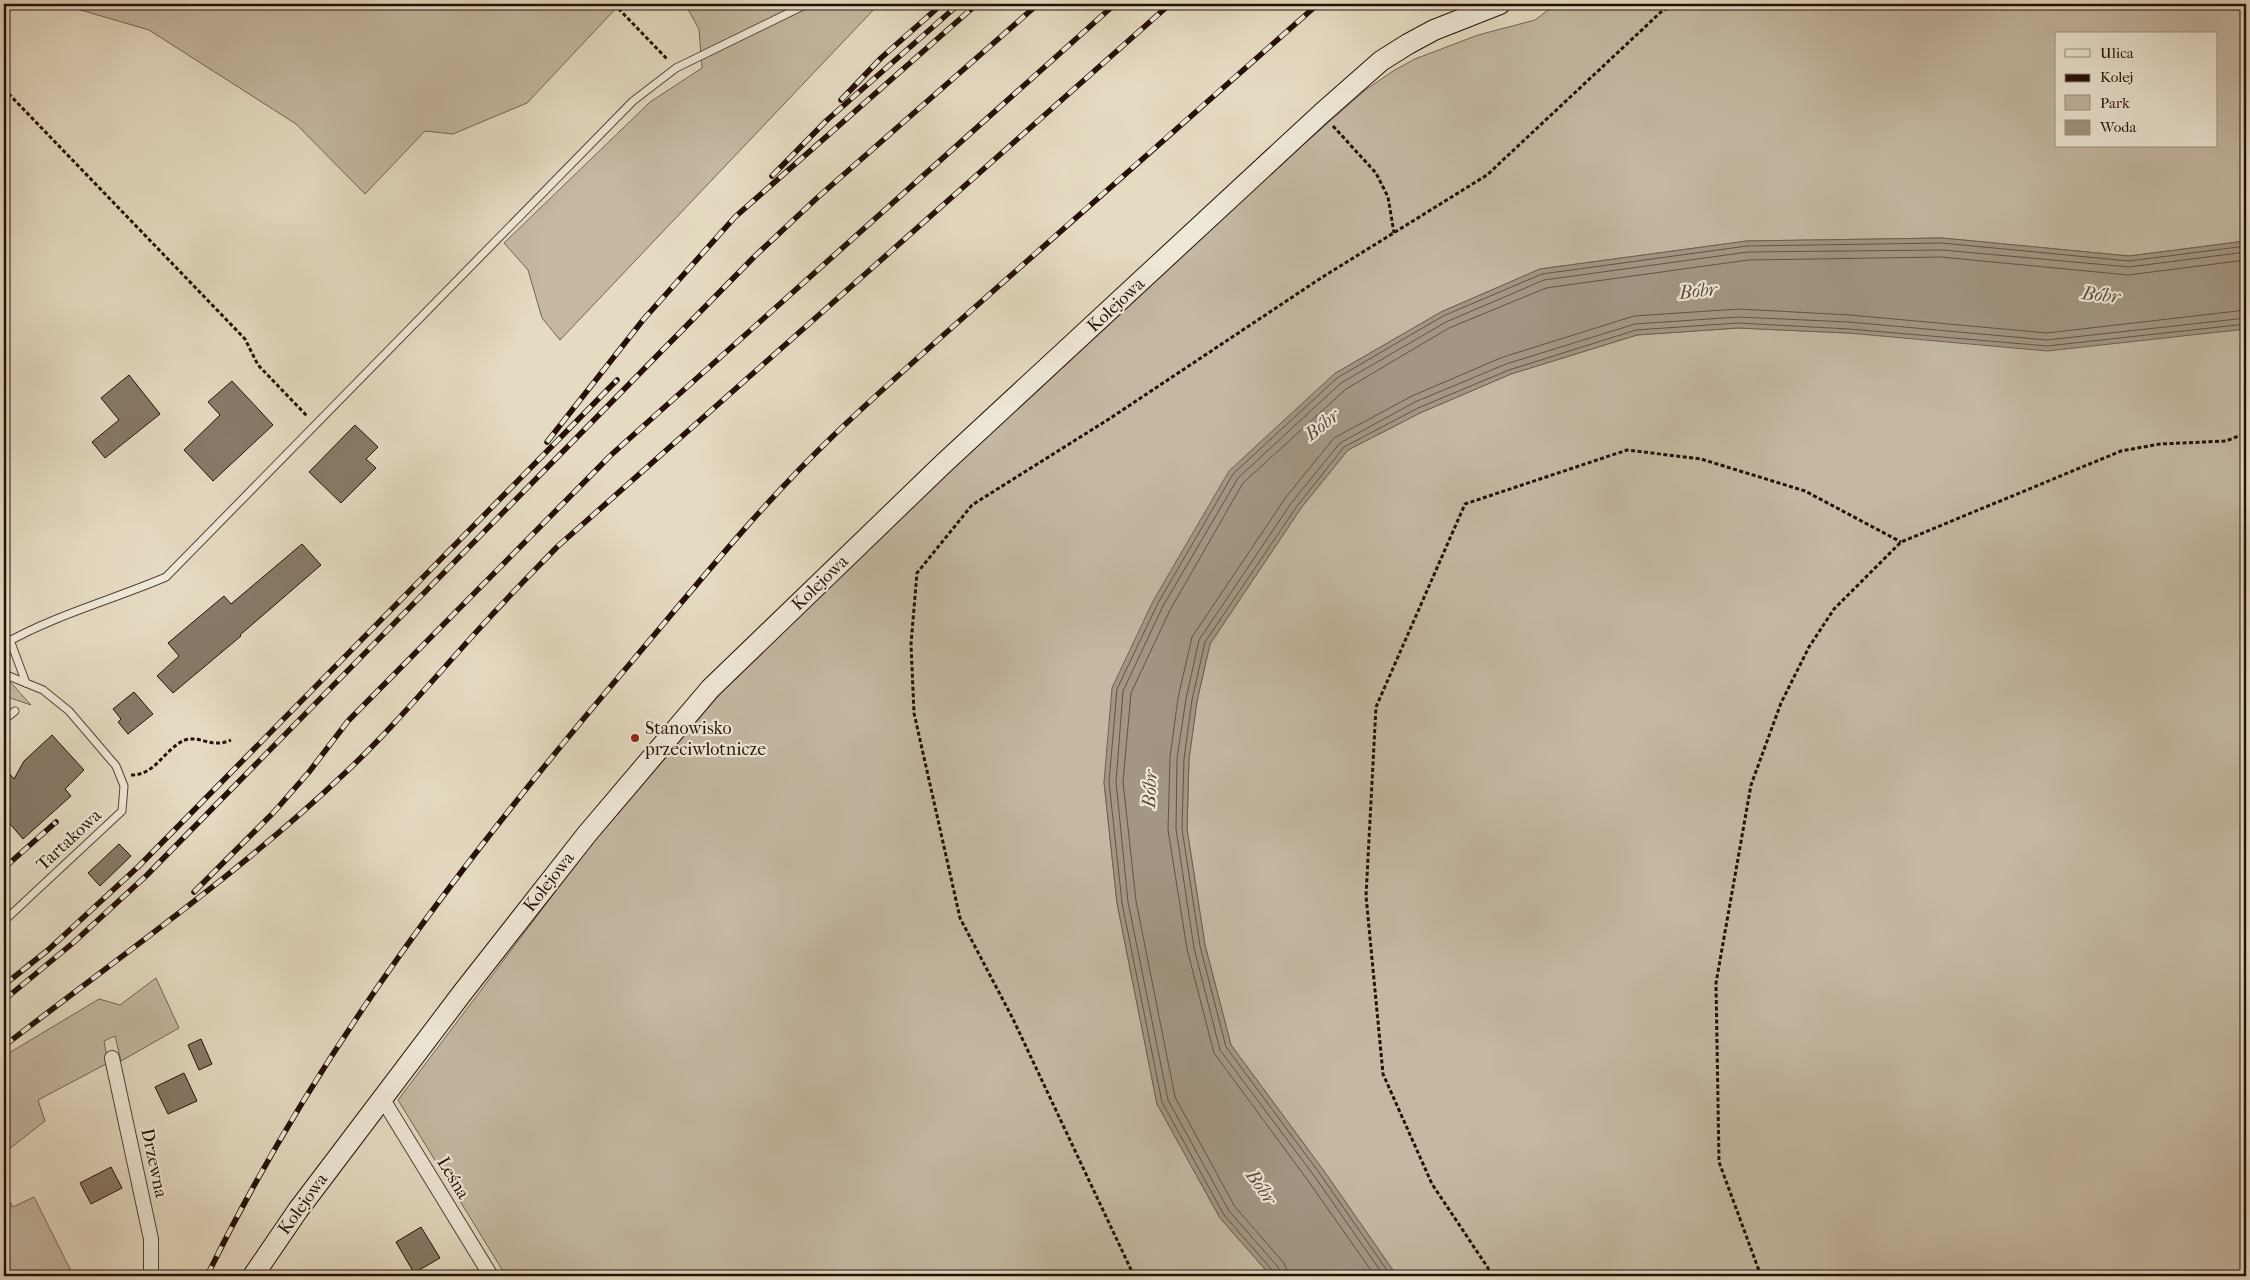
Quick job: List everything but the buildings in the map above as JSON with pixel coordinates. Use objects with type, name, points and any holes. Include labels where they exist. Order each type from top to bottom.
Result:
[{"type":"street","name":"Kolejowa","points":[[253,1276],[298,1210],[382,1098],[587,834],[710,689],[944,464],[1374,67],[1408,44],[1434,30],[1500,4]]},
{"type":"street","name":"Drzewna","points":[[112,1058],[151,1239],[151,1276]]},
{"type":"street","name":"Leśna","points":[[382,1098],[491,1276]]},
{"type":"lane","points":[[26,683],[7,642],[70,612],[134,591],[166,577],[633,101],[676,68],[807,4]]},
{"type":"lane","name":"Tartakowa","points":[[4,674],[43,690],[69,711],[116,766],[124,786],[122,811],[4,921]]},
{"type":"lane","points":[[4,720],[14,711]]},
{"type":"path","points":[[614,4],[676,68]]},
{"type":"path","points":[[1134,1276],[1013,1019],[960,918],[914,713],[910,644],[917,573],[972,505],[1108,419],[1321,278],[1487,175],[1662,11],[1676,4]]},
{"type":"path","points":[[4,88],[245,339],[258,366],[315,425]]},
{"type":"path","points":[[1328,120],[1376,173],[1388,197],[1394,233]]},
{"type":"path","points":[[1761,1276],[1719,1162],[1716,983],[1751,785],[1781,703],[1809,647],[1834,609],[1901,542],[2121,451],[2160,444],[2226,441],[2246,433]]},
{"type":"path","points":[[1491,1276],[1488,1268],[1432,1184],[1383,1074],[1366,896],[1376,707],[1465,504],[1627,450],[1701,459],[1805,491],[1901,542]]},
{"type":"path","points":[[120,775],[135,775],[151,769],[186,740],[197,740],[211,744],[231,740]]},
{"type":"green space","points":[[60,4],[620,4],[527,103],[453,134],[425,131],[365,194],[296,124],[149,30]]},
{"type":"green space","points":[[685,4],[879,4],[560,340],[542,318],[528,270],[504,243],[650,102],[702,68],[699,29]]},
{"type":"green space","points":[[1556,4],[2246,4],[2246,241],[2129,256],[1942,238],[1747,241],[1540,269],[1441,312],[1334,374],[1104,782],[1117,903],[1157,1104],[1220,1218],[1271,1276],[506,1276],[398,1100],[586,851],[720,694],[935,478],[1217,221],[1364,91],[1393,71],[1415,59],[1478,35],[1535,20]]},
{"type":"green space","points":[[1738,328],[1848,333],[2161,337],[2246,329],[2246,1276],[1397,1276],[1324,1171],[1231,1045],[1205,945],[1187,829],[1189,759],[1197,701],[1210,644],[1301,508],[1348,450],[1420,413],[1511,374],[1637,335]]},
{"type":"green space","points":[[4,675],[31,705],[4,696]]},
{"type":"green space","points":[[156,978],[179,1028],[121,1061],[115,1036],[104,1041],[108,1063],[38,1100],[45,1121],[4,1153],[4,1056],[99,999],[120,1005]]},
{"type":"green space","points":[[4,1192],[13,1207],[34,1197],[71,1271],[64,1276],[4,1276]]},
{"type":"water","name":"Bóbr","points":[[1942,238],[2129,256],[2246,241],[2246,329],[2047,351],[1848,333],[1738,328],[1637,335],[1511,374],[1420,413],[1348,450],[1301,508],[1210,644],[1197,701],[1189,759],[1187,829],[1205,945],[1231,1045],[1324,1171],[1397,1276],[1271,1276],[1220,1218],[1157,1104],[1117,903],[1104,782],[1112,688],[1153,601],[1229,471],[1334,374],[1441,312],[1540,269],[1747,241]]},
{"type":"railway","points":[[841,100],[881,58],[942,4]]},
{"type":"railway","points":[[772,176],[826,121],[959,4]]},
{"type":"railway","points":[[547,442],[643,320],[735,217],[977,4]]},
{"type":"railway","points":[[4,1000],[73,943],[147,875],[755,256],[817,198],[1038,4]]},
{"type":"railway","points":[[194,892],[274,812],[309,772],[348,721],[611,455],[1115,4]]},
{"type":"railway","points":[[4,1046],[178,914],[305,810],[380,738],[488,619],[557,547],[1170,4]]},
{"type":"railway","points":[[207,1276],[250,1193],[296,1113],[346,1034],[398,958],[453,883],[568,737],[728,548],[806,463],[872,400],[1318,4]]},
{"type":"railway","points":[[4,985],[48,950],[139,866],[617,380]]},
{"type":"railway","points":[[4,868],[56,822]]},
{"type":"place","name":"Stanowisko przeciwlotnicze","points":[[635,738]]}]
